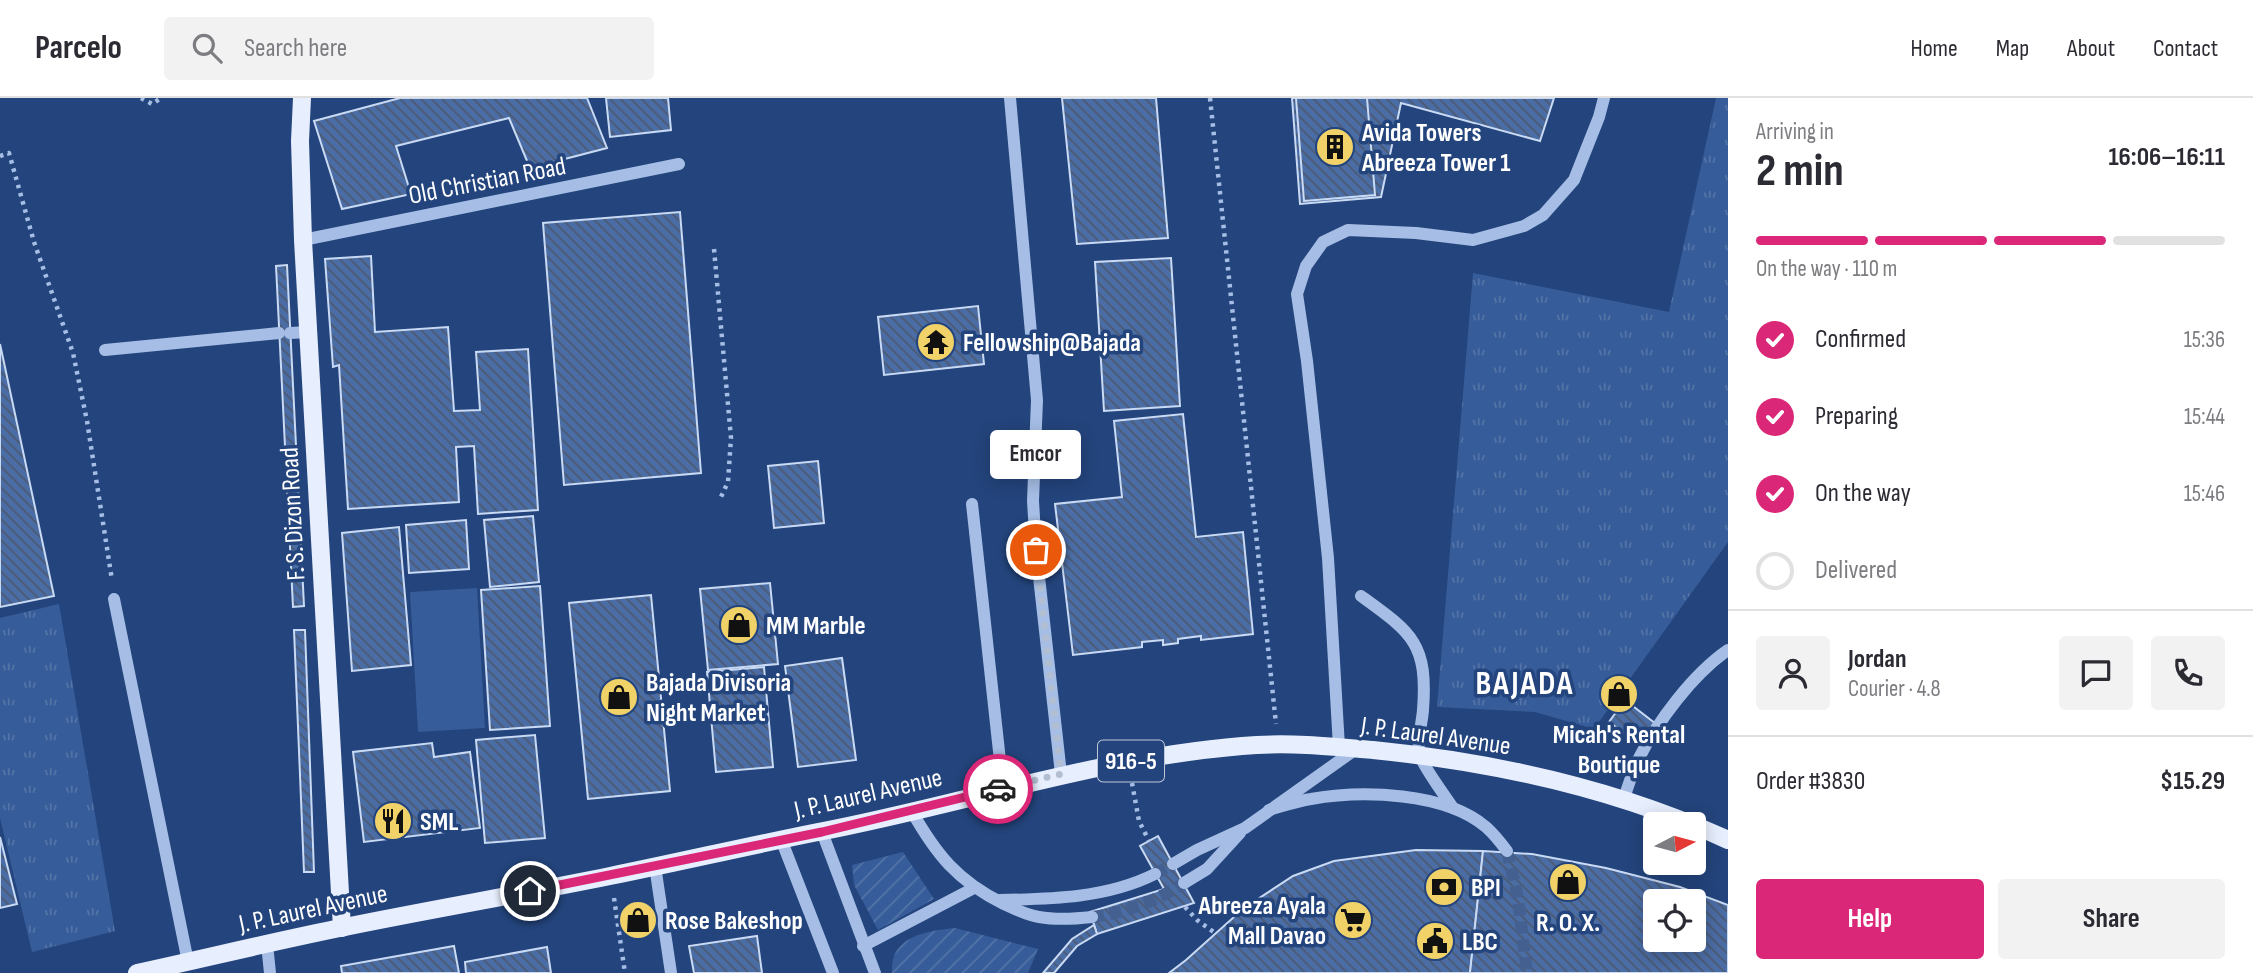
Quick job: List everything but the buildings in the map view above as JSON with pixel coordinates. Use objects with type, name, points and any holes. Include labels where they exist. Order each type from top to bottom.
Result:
[{"type":"main road","name":"F. S. Dizon Road","points":[[302,98],[300,141],[303,240],[342,928]]},
{"type":"main road","name":"J. P. Laurel Avenue","points":[[137,973],[342,928],[822,832],[1061,774],[1217,748],[1279,744],[1419,755],[1552,781],[1691,823],[1728,840]]},
{"type":"street","points":[[1010,98],[1036,379],[1033,501],[1036,550],[1061,774]]},
{"type":"street","points":[[1184,883],[1207,869],[1245,828],[1348,748],[1307,360],[1297,295],[1306,265],[1323,242],[1348,230],[1416,233],[1473,240],[1504,233],[1543,215],[1574,180],[1604,98]]},
{"type":"street","name":"Old Christian Road","points":[[303,240],[679,164]]},
{"type":"street","points":[[105,350],[309,332]]},
{"type":"street","points":[[972,504],[1003,788]]},
{"type":"street","points":[[1361,596],[1398,623],[1413,639],[1422,657],[1424,686],[1419,755],[1454,808]]},
{"type":"street","points":[[114,598],[188,962]]},
{"type":"street","points":[[1623,801],[1639,759],[1662,721],[1690,684],[1728,650]]},
{"type":"street","points":[[1269,810],[1308,799],[1354,795],[1425,800],[1454,808],[1486,827],[1507,851]]},
{"type":"street","points":[[911,810],[930,845],[948,866],[974,888],[1037,917],[1092,917]]},
{"type":"street","points":[[1173,864],[1196,850],[1245,828]]},
{"type":"street","points":[[822,832],[875,973]]},
{"type":"street","points":[[781,839],[833,973]]},
{"type":"street","points":[[655,866],[671,973]]},
{"type":"street","points":[[996,900],[1038,899],[1103,892],[1138,883],[1155,874]]},
{"type":"street","points":[[863,946],[974,888]]},
{"type":"street","points":[[267,944],[271,973]]},
{"type":"path","points":[[142,98],[152,104],[160,98]]},
{"type":"path","points":[[1210,98],[1279,744]]},
{"type":"path","points":[[0,156],[9,153],[34,242],[74,353],[114,598]]},
{"type":"path","points":[[714,249],[731,438],[728,482],[720,499]]},
{"type":"path","points":[[1128,762],[1139,821],[1149,841]]},
{"type":"path","points":[[611,876],[625,973]]},
{"type":"path","points":[[1185,907],[1215,933]]},
{"type":"green space","points":[[1716,98],[1728,98],[1728,542],[1594,729],[1535,712],[1437,707],[1473,273],[1669,312]]},
{"type":"green space","points":[[477,588],[485,728],[418,732],[410,592]]},
{"type":"green space","points":[[59,604],[115,931],[32,952],[0,818],[0,618]]},
{"type":"green space","points":[[903,852],[934,899],[878,930],[854,885],[852,865]]},
{"type":"green space","points":[[955,928],[1038,949],[1028,973],[892,973],[896,951],[911,938],[932,931]]},
{"type":"tunnel","points":[[1507,851],[1518,898],[1527,973]]},
{"type":"tunnel","points":[[1155,874],[1173,864]]},
{"type":"tunnel","points":[[1092,917],[1140,905],[1184,883]]},
{"type":"way so far","points":[[998,789],[1061,774],[1036,550]]},
{"type":"place","name":"Avida Towers Abreeza Tower 1","points":[[1335,147]]},
{"type":"place","name":"Fellowship@Bajada","points":[[936,342]]},
{"type":"place","name":"Emcor","points":[[1036,550]]},
{"type":"place","name":"MM Marble","points":[[739,625]]},
{"type":"place","name":"Micah's Rental Boutique","points":[[1619,694]]},
{"type":"place","name":"Bajada Divisoria Night Market","points":[[619,697]]},
{"type":"place","name":"SML","points":[[393,821]]},
{"type":"place","name":"R. O. X.","points":[[1568,882]]},
{"type":"place","name":"BPI","points":[[1444,887]]},
{"type":"place","name":"Rose Bakeshop","points":[[638,920]]},
{"type":"place","name":"Abreeza Ayala Mall Davao","points":[[1353,920]]},
{"type":"place","name":"LBC","points":[[1435,941]]},
{"type":"district","name":"BAJADA","points":[[1525,682]]},
{"type":"route","points":[[530,891],[822,832],[998,789]]}]
